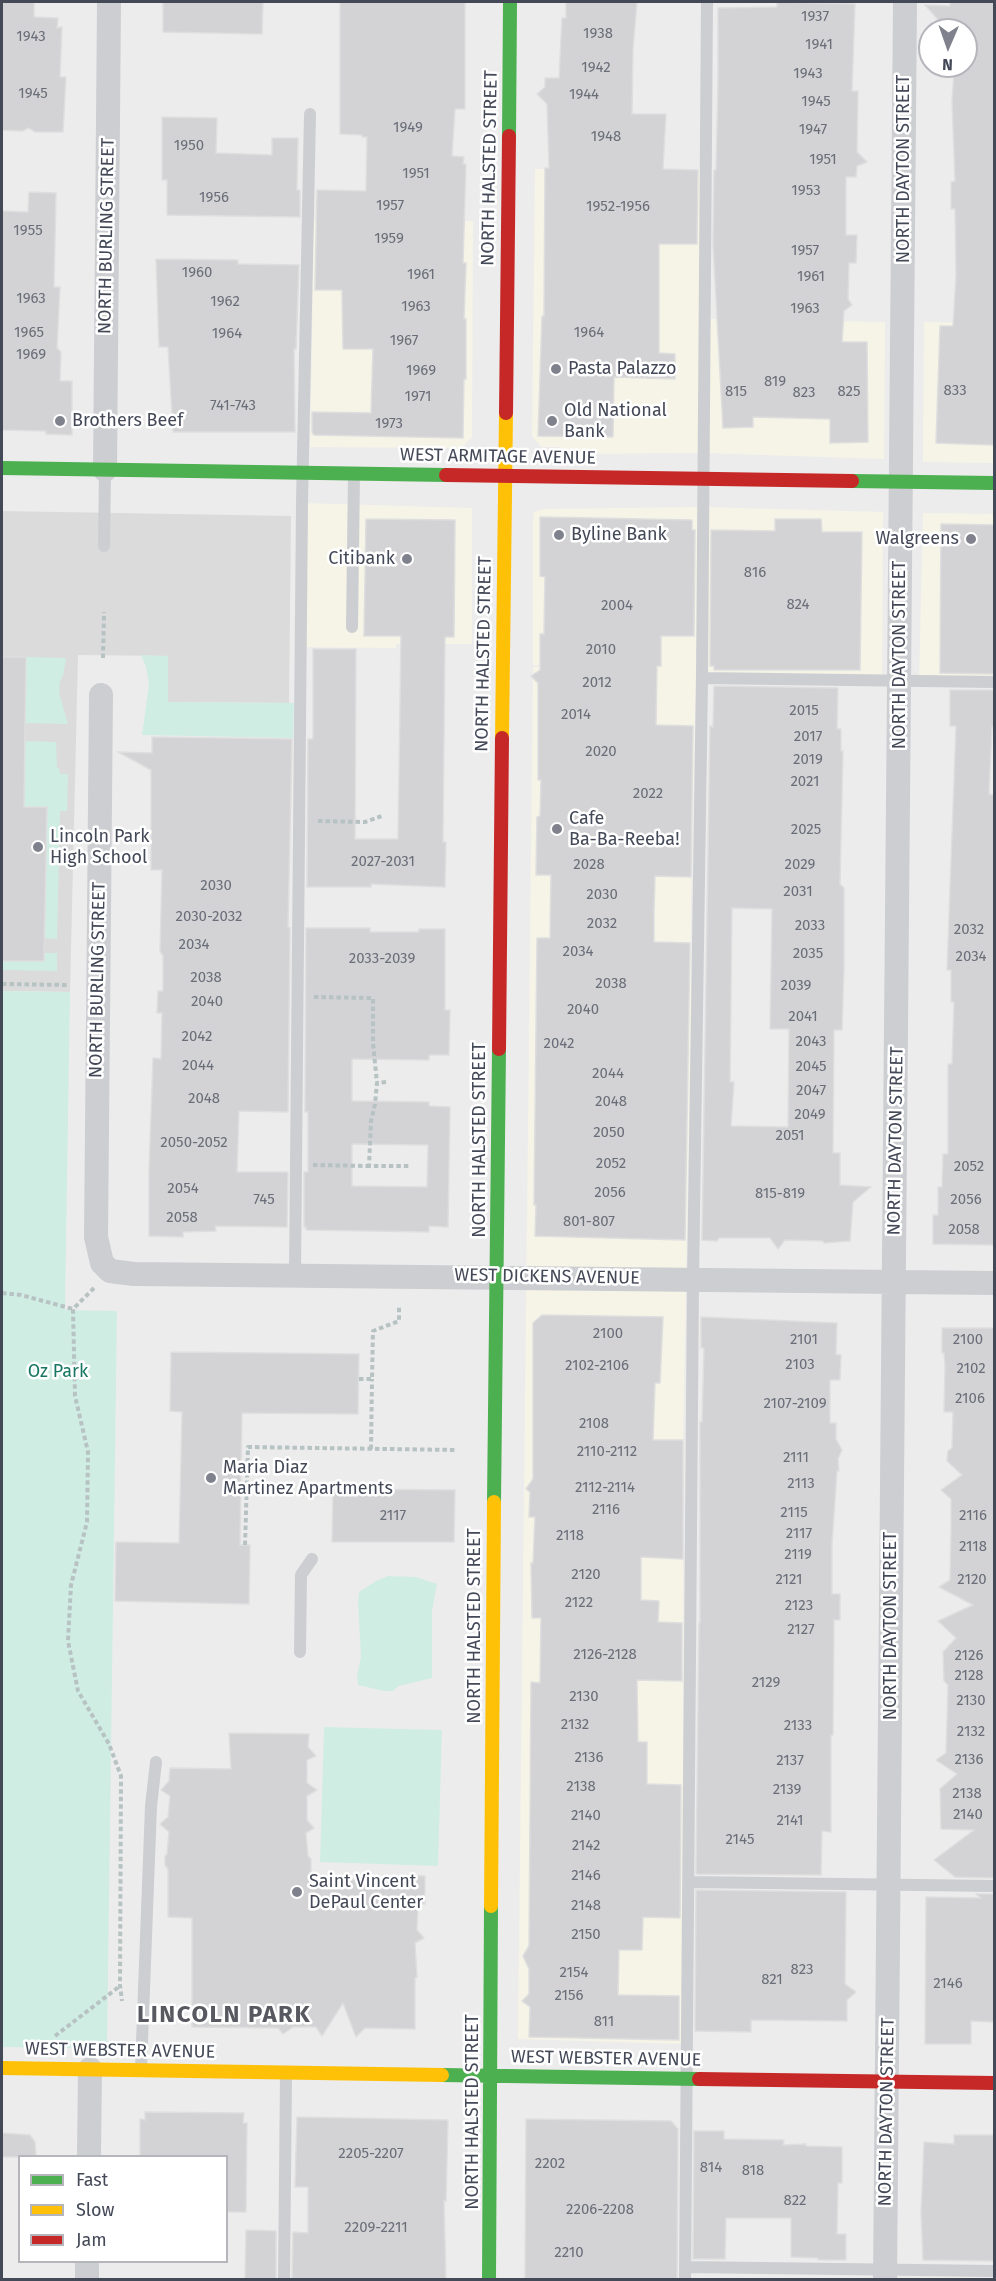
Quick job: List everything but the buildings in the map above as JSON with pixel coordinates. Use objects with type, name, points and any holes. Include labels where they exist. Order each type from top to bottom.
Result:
[{"type":"main road","name":"NORTH HALSTED STREET","points":[[489,2280],[493,1561],[510,2]]},
{"type":"main road","name":"WEST ARMITAGE AVENUE","points":[[2,468],[994,483]]},
{"type":"main road","name":"WEST WEBSTER AVENUE","points":[[2,2068],[994,2084]]},
{"type":"street","name":"NORTH BURLING STREET","points":[[105,470],[109,2]]},
{"type":"street","name":"NORTH DAYTON STREET","points":[[886,2275],[905,2]]},
{"type":"street","name":"NORTH BURLING STREET","points":[[101,695],[96,1237],[102,1263]]},
{"type":"street","name":"WEST DICKENS AVENUE","points":[[102,1263],[110,1271],[135,1274],[994,1283]]},
{"type":"street","points":[[89,2155],[90,2069]]},
{"type":"street","points":[[87,2263],[87,2280]]},
{"type":"lane","points":[[707,2],[685,2273],[886,2275],[994,2271]]},
{"type":"lane","points":[[295,1275],[302,473],[310,114]]},
{"type":"lane","points":[[104,546],[105,470]]},
{"type":"lane","points":[[352,627],[354,473]]},
{"type":"lane","points":[[702,678],[994,682]]},
{"type":"lane","points":[[300,1652],[301,1575],[312,1559]]},
{"type":"lane","points":[[141,2070],[151,1806],[156,1762]]},
{"type":"lane","points":[[689,1882],[994,1886]]},
{"type":"lane","points":[[284,2280],[286,2072]]},
{"type":"path","points":[[103,657],[104,612]]},
{"type":"path","points":[[299,821],[365,822],[382,816]]},
{"type":"path","points":[[2,984],[69,985]]},
{"type":"path","points":[[298,997],[373,998],[373,1043],[377,1083],[375,1104],[370,1121],[369,1166]]},
{"type":"path","points":[[377,1083],[386,1082]]},
{"type":"path","points":[[296,1165],[409,1166]]},
{"type":"path","points":[[2,1293],[21,1295],[73,1309],[75,1396],[88,1452],[87,1522],[71,1585],[68,1641],[78,1691],[109,1744],[121,1776],[120,1985],[123,2006]]},
{"type":"path","points":[[371,1449],[373,1330],[399,1321],[399,1305]]},
{"type":"path","points":[[358,1379],[372,1379]]},
{"type":"path","points":[[245,1545],[248,1447],[457,1450]]},
{"type":"path","points":[[55,2036],[120,1985]]},
{"type":"shaded area","points":[[535,169],[706,170],[705,319],[885,322],[884,459],[704,453],[581,454],[559,447],[541,447],[532,436]]},
{"type":"shaded area","points":[[314,220],[473,221],[472,437],[462,448],[310,447]]},
{"type":"shaded area","points":[[924,322],[994,323],[994,463],[923,462]]},
{"type":"shaded area","points":[[302,503],[472,508],[472,644],[396,644],[396,648],[302,647]]},
{"type":"shaded area","points":[[704,507],[883,512],[882,680],[702,678],[702,540],[696,669],[691,899],[683,1445],[684,2044],[518,2039],[533,667],[584,667],[533,665],[533,519],[534,512],[544,509]]},
{"type":"shaded area","name":"Lincoln Park High School","points":[[2,511],[291,516],[289,703],[167,702],[167,656],[78,655],[70,992],[2,991]]},
{"type":"shaded area","points":[[923,513],[994,514],[994,682],[919,681]]},
{"type":"green space","points":[[141,655],[168,656],[168,702],[294,703],[293,738],[142,735],[149,684]]},
{"type":"green space","points":[[26,657],[66,658],[59,693],[68,724],[25,723]]},
{"type":"green space","points":[[25,741],[56,742],[57,768],[60,774],[68,774],[67,811],[60,811],[57,939],[45,938],[47,807],[24,807]]},
{"type":"green space","points":[[44,953],[57,953],[57,971],[2,970],[2,961],[44,961]]},
{"type":"green space","name":"Oz Park","points":[[2,991],[70,992],[65,1310],[117,1311],[107,2049],[2,2047]]},
{"type":"green space","points":[[388,1576],[416,1577],[437,1584],[432,1611],[432,1678],[399,1686],[393,1691],[358,1685],[357,1675],[361,1657],[359,1592]]},
{"type":"green space","points":[[324,1727],[442,1730],[438,1866],[320,1862]]},
{"type":"traffic: fast","points":[[509,136],[510,2]]},
{"type":"traffic: fast","points":[[2,468],[446,475]]},
{"type":"traffic: fast","points":[[852,481],[994,483]]},
{"type":"traffic: fast","points":[[494,1502],[499,1049]]},
{"type":"traffic: fast","points":[[489,2280],[491,1906]]},
{"type":"traffic: fast","points":[[442,2075],[699,2079]]},
{"type":"traffic: slow","points":[[502,738],[506,413]]},
{"type":"traffic: slow","points":[[491,1906],[494,1502]]},
{"type":"traffic: slow","points":[[2,2068],[442,2075]]},
{"type":"traffic: jam","points":[[506,413],[509,136]]},
{"type":"traffic: jam","points":[[446,475],[852,481]]},
{"type":"traffic: jam","points":[[499,1049],[502,738]]},
{"type":"traffic: jam","points":[[699,2079],[994,2083]]},
{"type":"place","name":"Pasta Palazzo","points":[[556,369]]},
{"type":"place","name":"Brothers Beef","points":[[60,421]]},
{"type":"place","name":"Old National Bank","points":[[552,421]]},
{"type":"place","name":"Byline Bank","points":[[559,535]]},
{"type":"place","name":"Walgreens","points":[[971,539]]},
{"type":"place","name":"Citibank","points":[[407,559]]},
{"type":"place","name":"Cafe Ba-Ba-Reeba!","points":[[557,829]]},
{"type":"place","name":"Lincoln Park High School","points":[[38,847]]},
{"type":"place","name":"Maria Diaz Martinez Apartments","points":[[211,1478]]},
{"type":"place","name":"Saint Vincent DePaul Center","points":[[297,1892]]},
{"type":"district","name":"LINCOLN PARK","points":[[224,2015]]}]
